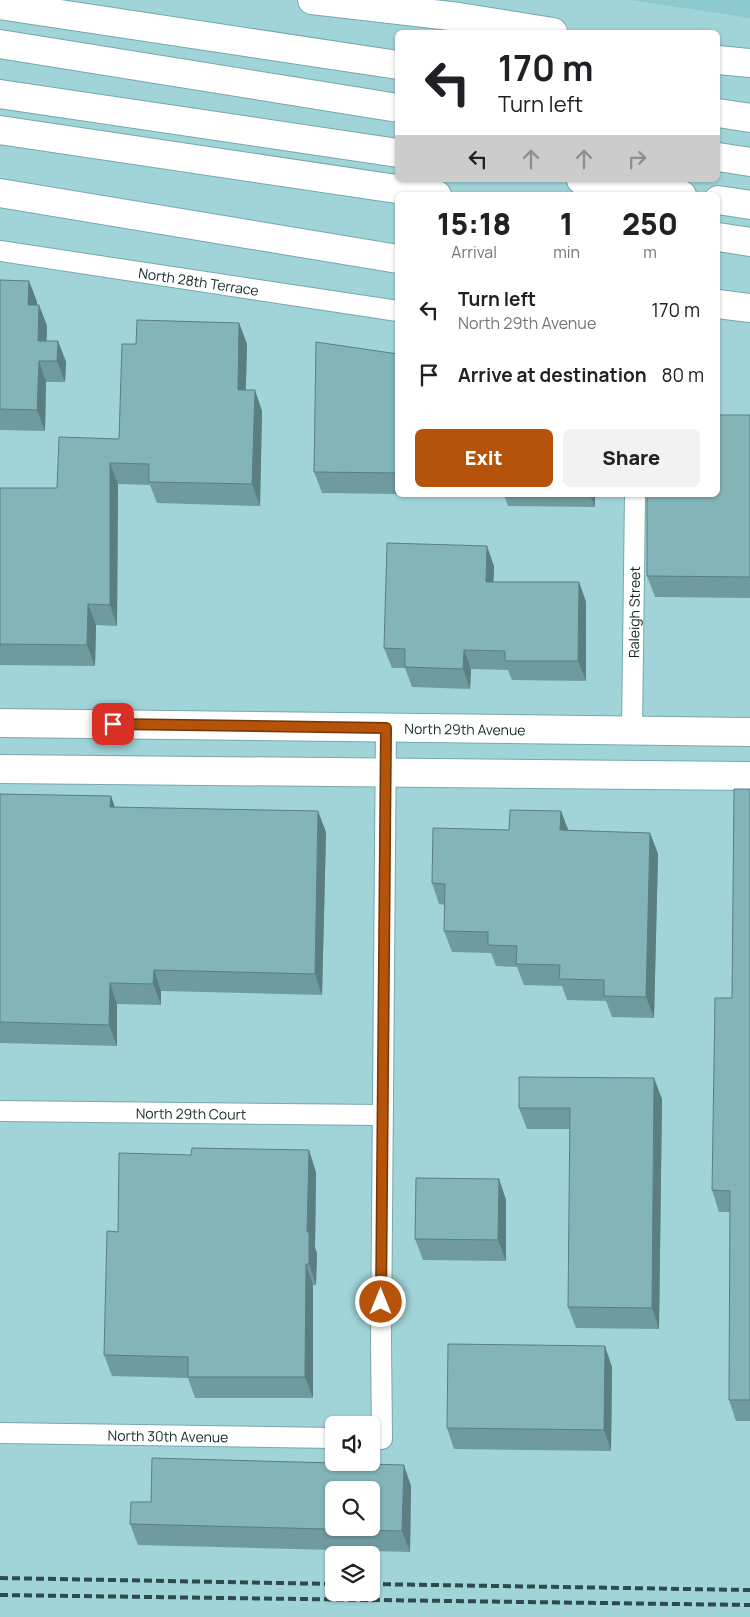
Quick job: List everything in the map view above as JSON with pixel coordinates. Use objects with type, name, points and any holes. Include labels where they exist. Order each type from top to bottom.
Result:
[{"type":"main road","points":[[312,0],[459,17],[541,30]]},
{"type":"main road","points":[[0,5],[395,65]]},
{"type":"main road","points":[[0,44],[395,108]]},
{"type":"main road","points":[[720,60],[750,63]]},
{"type":"main road","points":[[0,94],[395,153]]},
{"type":"main road","points":[[720,113],[750,118]]},
{"type":"main road","points":[[0,130],[417,192]]},
{"type":"main road","points":[[720,156],[750,162]]},
{"type":"main road","points":[[594,182],[662,192]]},
{"type":"main road","points":[[0,193],[395,259]]},
{"type":"main road","points":[[720,200],[750,205]]},
{"type":"main road","points":[[720,237],[750,242]]},
{"type":"main road","points":[[720,304],[750,308]]},
{"type":"main road","name":"North 29th Avenue","points":[[0,723],[750,732]]},
{"type":"main road","points":[[0,769],[750,776]]},
{"type":"street","name":"North 28th Terrace","points":[[0,251],[395,311]]},
{"type":"street","name":"Raleigh Street","points":[[632,730],[635,497]]},
{"type":"street","points":[[378,1416],[386,728]]},
{"type":"street","name":"North 29th Court","points":[[0,1111],[382,1115]]},
{"type":"street","name":"North 30th Avenue","points":[[0,1434],[325,1438]]},
{"type":"shaded area","points":[[630,0],[750,0],[750,18]]},
{"type":"building","points":[[0,280],[29,281],[28,305],[39,305],[38,341],[58,341],[57,361],[39,361],[37,410],[0,409]]},
{"type":"building","points":[[137,320],[239,323],[238,390],[255,390],[252,484],[149,482],[149,464],[110,463],[110,605],[88,604],[87,645],[0,644],[0,488],[57,488],[59,437],[119,439],[122,344],[136,344]]},
{"type":"building","points":[[316,342],[395,354],[395,473],[314,472]]},
{"type":"building","points":[[720,415],[750,415],[750,577],[647,576],[647,497],[720,497]]},
{"type":"building","points":[[387,543],[487,546],[486,582],[579,582],[578,661],[505,661],[505,651],[464,650],[463,669],[405,667],[405,649],[384,648]]},
{"type":"building","points":[[734,789],[750,789],[750,1400],[729,1400],[730,1191],[712,1190],[715,998],[732,998]]},
{"type":"building","points":[[0,794],[111,796],[110,807],[318,811],[315,974],[154,970],[153,984],[110,983],[109,1025],[0,1022]]},
{"type":"building","points":[[510,810],[561,811],[560,830],[650,833],[646,997],[604,996],[604,980],[559,979],[560,965],[516,964],[517,946],[488,945],[488,932],[444,931],[445,884],[432,883],[433,828],[509,830]]},
{"type":"building","points":[[519,1077],[654,1078],[652,1308],[568,1307],[570,1108],[519,1108]]},
{"type":"building","points":[[192,1148],[309,1150],[307,1232],[309,1232],[309,1264],[306,1264],[305,1377],[188,1377],[188,1357],[104,1355],[107,1231],[118,1232],[119,1153],[191,1155]]},
{"type":"building","points":[[416,1178],[499,1179],[498,1240],[415,1239]]},
{"type":"building","points":[[448,1344],[605,1346],[604,1430],[447,1428]]},
{"type":"building","points":[[152,1458],[325,1463],[325,1471],[380,1471],[380,1464],[404,1465],[402,1531],[380,1530],[380,1481],[325,1481],[325,1529],[130,1524],[131,1502],[151,1502]]},
{"type":"railway","points":[[0,1578],[325,1584]]},
{"type":"railway","points":[[380,1584],[750,1590]]},
{"type":"railway","points":[[0,1595],[750,1605]]},
{"type":"route","points":[[113,724],[386,728],[381,1302]]}]
